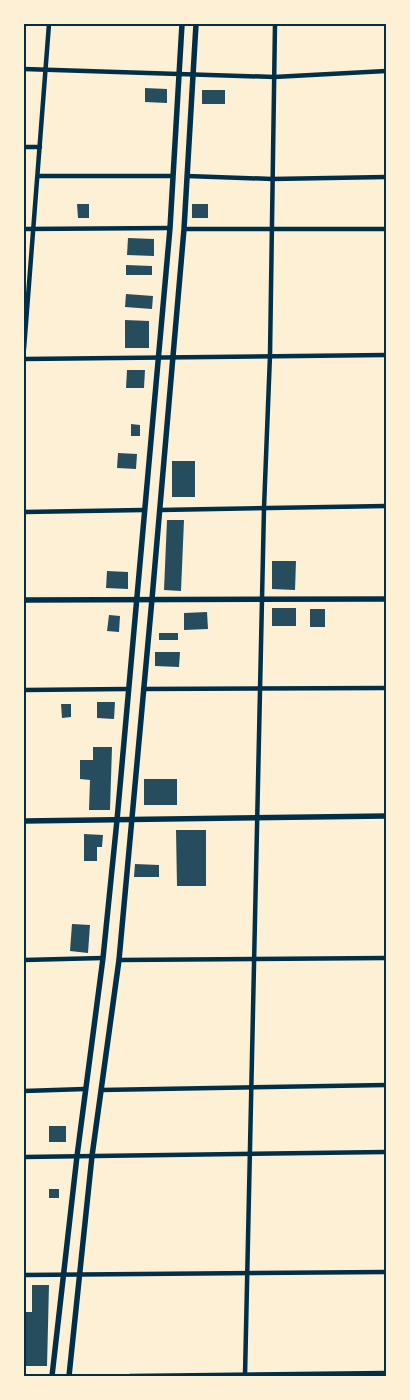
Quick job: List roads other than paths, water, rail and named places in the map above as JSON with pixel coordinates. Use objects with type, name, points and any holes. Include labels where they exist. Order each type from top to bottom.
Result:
[{"type":"main road","points":[[52,1376],[85,1090],[103,958],[170,228],[182,24]]},
{"type":"main road","points":[[69,1376],[92,1156],[118,960],[132,819],[174,355],[184,229],[196,24]]},
{"type":"main road","points":[[24,600],[386,599]]},
{"type":"main road","points":[[24,821],[386,816]]},
{"type":"street","points":[[24,349],[49,24]]},
{"type":"street","points":[[245,1376],[264,508],[270,355],[275,24]]},
{"type":"street","points":[[24,69],[193,76],[274,77],[386,71]]},
{"type":"street","points":[[24,147],[40,147]]},
{"type":"street","points":[[38,176],[172,176]]},
{"type":"street","points":[[187,176],[272,179],[386,176]]},
{"type":"street","points":[[24,229],[170,228]]},
{"type":"street","points":[[184,229],[386,229]]},
{"type":"street","points":[[24,359],[174,355],[386,355]]},
{"type":"street","points":[[160,510],[386,506]]},
{"type":"street","points":[[24,512],[143,510]]},
{"type":"street","points":[[143,689],[386,688]]},
{"type":"street","points":[[24,690],[127,689]]},
{"type":"street","points":[[24,960],[103,958]]},
{"type":"street","points":[[118,960],[386,958]]},
{"type":"street","points":[[101,1090],[386,1085]]},
{"type":"street","points":[[24,1091],[85,1090]]},
{"type":"street","points":[[24,1157],[386,1152]]},
{"type":"street","points":[[24,1275],[386,1272]]},
{"type":"street","points":[[130,1376],[386,1373]]}]
